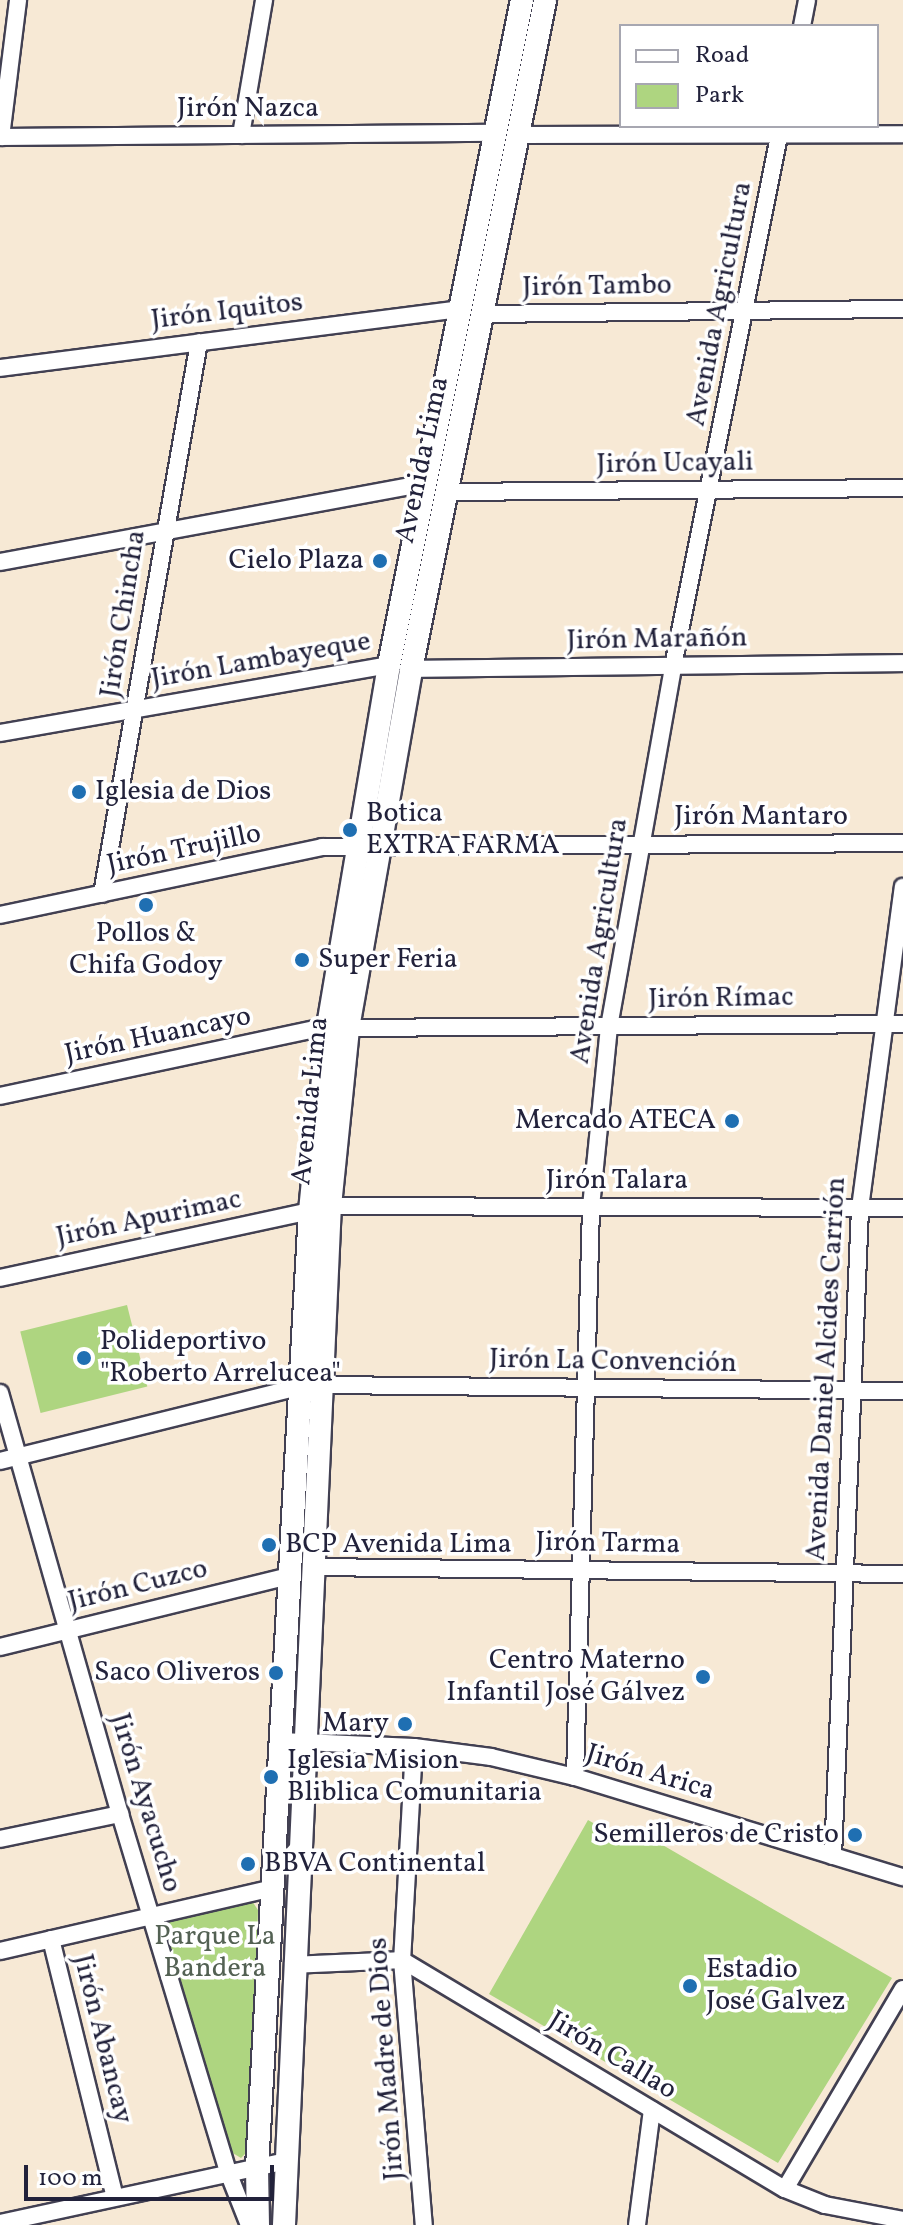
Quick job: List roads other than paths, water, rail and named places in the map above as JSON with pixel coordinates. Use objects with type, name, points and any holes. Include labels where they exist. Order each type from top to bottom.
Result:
[{"type":"main road","name":"Avenida Lima","points":[[400,667],[447,492],[484,314],[522,0]]},
{"type":"main road","name":"Avenida Lima","points":[[284,2225],[283,2162],[313,1567],[311,1386],[320,1208],[338,1027],[400,667],[425,483],[461,309],[545,0]]},
{"type":"main road","name":"Avenida Lima","points":[[258,2225],[257,2168],[289,1576],[311,1386]]},
{"type":"street","points":[[1,137],[18,0]]},
{"type":"street","points":[[241,135],[264,0]]},
{"type":"street","points":[[802,24],[807,0]]},
{"type":"street","name":"Jirón Nazca","points":[[1,137],[781,130],[903,134]]},
{"type":"street","name":"Avenida Agricultura","points":[[575,1777],[591,1207],[609,1027],[673,666],[747,311],[781,130]]},
{"type":"street","name":"Jirón Iquitos","points":[[0,368],[461,309]]},
{"type":"street","name":"Jirón Tambo","points":[[484,314],[903,309]]},
{"type":"street","name":"Jirón Chincha","points":[[102,894],[163,531],[199,342]]},
{"type":"street","points":[[0,562],[425,483]]},
{"type":"street","name":"Jirón Ucayali","points":[[447,492],[903,488]]},
{"type":"street","name":"Jirón Marañón","points":[[400,667],[903,663]]},
{"type":"street","name":"Jirón Lambayeque","points":[[0,733],[400,667]]},
{"type":"street","name":"Jirón Mantaro","points":[[368,846],[903,843]]},
{"type":"street","name":"Jirón Trujillo","points":[[0,915],[322,847],[368,846]]},
{"type":"street","name":"Avenida Daniel Alcides Carrión","points":[[833,1856],[842,1572],[860,1208],[882,1024],[903,887]]},
{"type":"street","name":"Jirón Rímac","points":[[338,1027],[903,1024]]},
{"type":"street","name":"Jirón Huancayo","points":[[0,1096],[338,1027]]},
{"type":"street","name":"Jirón Talara","points":[[320,1208],[903,1208]]},
{"type":"street","name":"Jirón Apurimac","points":[[0,1278],[320,1208]]},
{"type":"street","name":"Jirón La Convención","points":[[0,1461],[311,1386],[903,1391]]},
{"type":"street","name":"Jirón Ayacucho","points":[[0,1393],[120,1814],[228,2172],[249,2225]]},
{"type":"street","name":"Jirón Tarma","points":[[313,1567],[903,1574]]},
{"type":"street","name":"Jirón Cuzco","points":[[0,1647],[289,1576]]},
{"type":"street","name":"Jirón Arica","points":[[281,1741],[414,1747],[491,1757],[575,1777],[903,1877]]},
{"type":"street","name":"Jirón Madre de Dios","points":[[414,1747],[402,1960],[424,2225]]},
{"type":"street","points":[[0,1839],[120,1814]]},
{"type":"street","points":[[0,1951],[272,1888]]},
{"type":"street","name":"Jirón Abancay","points":[[51,1939],[115,2197]]},
{"type":"street","points":[[293,1965],[402,1960]]},
{"type":"street","name":"Jirón Callao","points":[[402,1960],[785,2189],[825,2205],[903,2220]]},
{"type":"street","points":[[785,2189],[903,1989]]},
{"type":"street","points":[[637,2225],[652,2110]]},
{"type":"street","points":[[0,2223],[283,2162]]},
{"type":"place","name":"Cielo Plaza","points":[[380,561]]},
{"type":"place","name":"Iglesia de Dios","points":[[79,792]]},
{"type":"place","name":"Botica EXTRA FARMA","points":[[350,830]]},
{"type":"place","name":"Pollos & Chifa Godoy","points":[[146,905]]},
{"type":"place","name":"Super Feria","points":[[302,960]]},
{"type":"place","name":"Mercado ATECA","points":[[732,1121]]},
{"type":"place","name":"Polideportivo \"Roberto Arrelucea\"","points":[[84,1358]]},
{"type":"place","name":"BCP Avenida Lima","points":[[269,1545]]},
{"type":"place","name":"Saco Oliveros","points":[[276,1673]]},
{"type":"place","name":"Centro Materno Infantil José Gálvez","points":[[703,1677]]},
{"type":"place","name":"Mary","points":[[405,1724]]},
{"type":"place","name":"Iglesia Mision Bliblica Comunitaria","points":[[271,1777]]},
{"type":"place","name":"Semilleros de Cristo","points":[[855,1835]]},
{"type":"place","name":"BBVA Continental","points":[[248,1864]]},
{"type":"place","name":"Estadio José Galvez","points":[[690,1986]]},
{"type":"park label","name":"Parque La Bandera","points":[[215,1953]]}]
